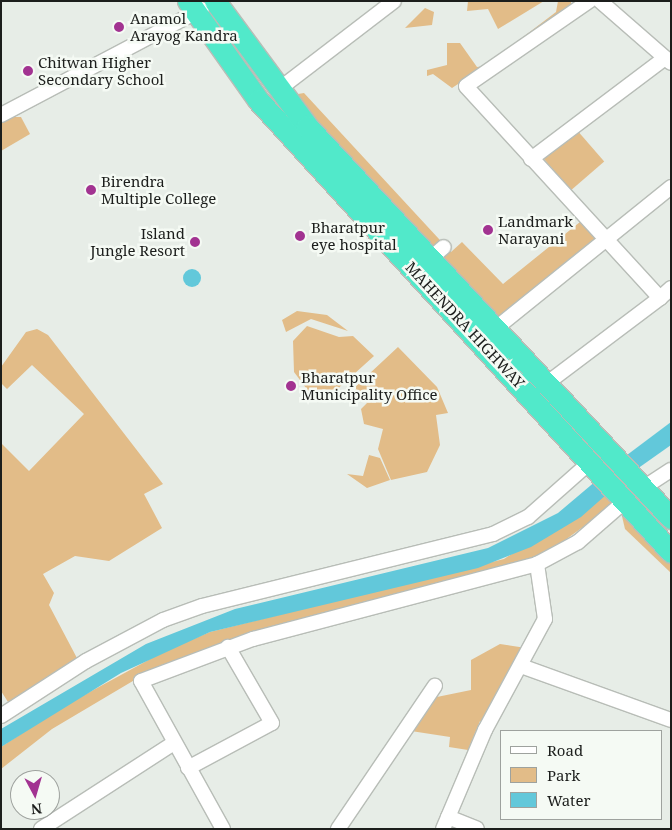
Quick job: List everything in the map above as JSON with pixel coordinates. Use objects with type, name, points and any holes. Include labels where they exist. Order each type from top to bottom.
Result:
[{"type":"highway","name":"MAHENDRA HIGHWAY","points":[[215,1],[278,90],[437,253],[495,330],[671,518]]},
{"type":"highway","name":"MAHENDRA HIGHWAY","points":[[192,7],[264,107],[671,552]]},
{"type":"street","points":[[1,115],[192,7],[215,1]]},
{"type":"street","points":[[278,90],[394,1]]},
{"type":"street","points":[[589,1],[466,86],[660,298]]},
{"type":"street","points":[[531,159],[668,60],[600,1]]},
{"type":"street","points":[[495,330],[671,187]]},
{"type":"street","points":[[546,384],[671,288]]},
{"type":"street","points":[[3,710],[86,661],[163,620],[202,606],[493,534],[528,517],[592,466]]},
{"type":"street","points":[[640,484],[671,470]]},
{"type":"street","points":[[223,829],[141,681],[228,647],[537,564],[578,542],[621,499]]},
{"type":"street","points":[[477,829],[445,823],[486,730],[545,619],[537,564]]},
{"type":"street","points":[[188,768],[272,723],[228,647]]},
{"type":"street","points":[[521,666],[671,720]]},
{"type":"street","points":[[338,829],[435,686]]},
{"type":"street","points":[[41,829],[174,743]]},
{"type":"green space","points":[[468,1],[544,1],[498,29],[488,9],[467,11]]},
{"type":"green space","points":[[558,1],[571,1],[571,9],[452,88],[433,74],[427,76],[427,70],[447,65],[447,43],[460,43],[477,67],[485,66],[556,12]]},
{"type":"green space","points":[[425,8],[434,12],[432,25],[405,28]]},
{"type":"green space","points":[[304,93],[451,252],[462,242],[503,284],[580,222],[598,238],[498,323],[286,96]]},
{"type":"green space","points":[[13,117],[21,117],[30,134],[1,151],[1,123]]},
{"type":"green space","points":[[576,129],[604,161],[571,190],[543,158]]},
{"type":"green space","points":[[297,311],[327,315],[348,331],[311,319],[286,332],[282,320]]},
{"type":"green space","points":[[307,326],[339,337],[353,336],[374,356],[323,402],[315,400],[294,372],[293,341]]},
{"type":"green space","points":[[37,329],[48,335],[163,484],[144,494],[162,528],[109,561],[75,556],[43,574],[54,593],[49,605],[78,660],[8,702],[1,691],[1,443],[29,471],[84,414],[32,365],[7,389],[1,383],[1,367],[26,332]]},
{"type":"green space","points":[[398,347],[437,387],[448,413],[436,415],[440,445],[427,472],[391,480],[378,449],[383,429],[364,424],[361,409],[367,403],[354,388]]},
{"type":"green space","points":[[369,455],[380,458],[390,480],[367,488],[347,474],[363,476]]},
{"type":"green space","points":[[617,485],[617,502],[542,557],[143,675],[52,729],[1,769],[1,747],[64,706],[165,651],[210,632],[504,559]]},
{"type":"green space","points":[[621,512],[671,551],[671,573],[625,529]]},
{"type":"green space","points":[[500,644],[526,648],[485,723],[480,721],[468,750],[449,747],[450,737],[411,731],[432,698],[471,690],[471,660]]},
{"type":"water","points":[[192,269],[200,274],[201,278],[196,286],[192,287],[184,282],[183,278],[188,270]]},
{"type":"water","points":[[671,422],[671,445],[637,469],[627,455]]},
{"type":"water","points":[[603,475],[615,487],[581,517],[531,547],[478,568],[210,632],[121,673],[1,747],[1,729],[146,644],[235,609],[488,548],[558,513]]},
{"type":"place","name":"Anamol Arayog Kandra","points":[[119,27]]},
{"type":"place","name":"Chitwan Higher Secondary School","points":[[28,71]]},
{"type":"place","name":"Birendra Multiple College","points":[[91,190]]},
{"type":"place","name":"Landmark Narayani","points":[[488,230]]},
{"type":"place","name":"Bharatpur eye hospital","points":[[300,236]]},
{"type":"place","name":"Island Jungle Resort","points":[[195,242]]},
{"type":"place","name":"Bharatpur Municipality Office","points":[[291,386]]}]
